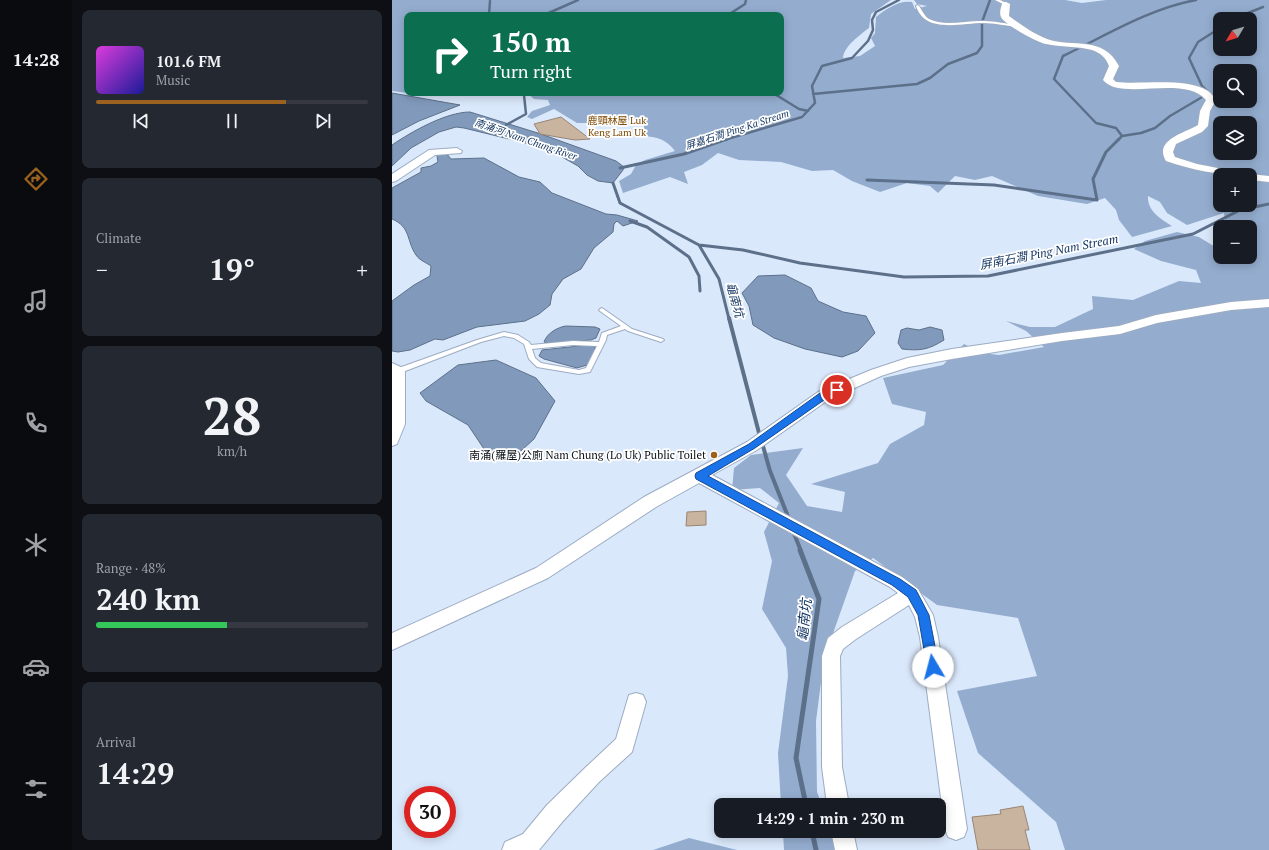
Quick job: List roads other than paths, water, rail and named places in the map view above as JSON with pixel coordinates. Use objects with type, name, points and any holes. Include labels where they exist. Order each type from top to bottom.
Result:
[{"type":"street","points":[[1006,2],[1005,16],[1046,41],[1085,45],[1106,54],[1113,63],[1108,79],[1115,85],[1183,87],[1197,90],[1206,94],[1211,100],[1205,111],[1204,126],[1171,142],[1168,146],[1167,152],[1170,159],[1195,167],[1213,170]]},
{"type":"street","points":[[392,179],[433,152],[457,151]]},
{"type":"street","points":[[1257,178],[1269,179]]},
{"type":"street","points":[[392,642],[542,573],[650,502],[700,476],[752,446],[823,396],[876,373],[901,365],[959,352],[1062,336],[1120,330],[1156,319],[1231,306],[1269,303]]},
{"type":"street","points":[[392,440],[398,424],[395,369]]},
{"type":"street","points":[[700,476],[896,582],[912,594],[924,615],[929,637],[956,829]]},
{"type":"street","points":[[837,798],[832,767],[831,656],[835,644],[849,632],[912,594]]},
{"type":"street","points":[[513,850],[531,842],[560,808],[592,775],[625,745],[636,702]]},
{"type":"street","points":[[843,838],[846,850]]},
{"type":"lane","points":[[997,0],[1006,2]]},
{"type":"lane","points":[[918,6],[923,17],[942,23],[954,24],[985,22],[1021,27]]},
{"type":"lane","points":[[602,310],[626,327],[661,340]]},
{"type":"lane","points":[[395,369],[479,340],[504,334],[516,336],[527,343],[532,359],[539,365],[580,372],[588,370],[602,344],[604,334],[626,327]]},
{"type":"lane","points":[[529,347],[573,343],[602,344]]},
{"type":"water","points":[[392,93],[460,105],[419,121],[392,135]]},
{"type":"water","name":"南涌河 Nam Chung River","points":[[470,112],[541,134],[616,161],[624,167],[623,170],[613,183],[598,181],[587,175],[578,166],[546,148],[456,127],[439,132],[411,148],[392,166],[392,145],[409,134],[440,119],[450,115]]},
{"type":"water","points":[[439,153],[446,153],[451,159],[484,158],[519,177],[540,182],[552,193],[606,214],[617,215],[638,221],[623,226],[617,221],[614,224],[613,232],[594,248],[581,269],[563,279],[552,294],[550,305],[539,314],[525,321],[477,327],[443,340],[435,339],[410,350],[398,352],[392,351],[392,301],[414,285],[430,276],[431,266],[417,257],[405,230],[398,222],[392,219],[392,188],[421,172],[421,168],[431,166],[438,162],[437,156]]},
{"type":"water","points":[[785,275],[811,288],[818,301],[843,312],[866,316],[875,333],[858,351],[842,357],[805,349],[774,338],[753,325],[749,306],[742,293],[758,276]]},
{"type":"water","points":[[566,326],[595,327],[600,329],[596,338],[591,340],[544,342],[553,331]]},
{"type":"water","points":[[930,327],[942,330],[944,340],[928,348],[919,350],[902,349],[898,343],[901,330],[907,328],[919,330]]},
{"type":"water","points":[[588,345],[595,347],[595,353],[587,365],[577,368],[544,359],[539,356],[542,350]]},
{"type":"water","points":[[496,360],[536,378],[555,401],[534,439],[511,460],[486,452],[468,425],[426,401],[420,393],[458,365]]},
{"type":"waterway","points":[[551,12],[578,0]]},
{"type":"waterway","points":[[733,12],[745,4],[746,0]]},
{"type":"waterway","name":"屏嘉石澗 Ping Ka Stream","points":[[813,94],[812,86],[822,66],[852,58],[868,41],[873,30],[872,20],[876,12],[899,0]]},
{"type":"waterway","points":[[813,94],[917,84],[930,78],[948,64],[977,53],[982,46],[982,22],[990,0]]},
{"type":"waterway","points":[[1122,136],[1116,128],[1096,123],[1054,79],[1063,56],[1144,16],[1178,4],[1196,0]]},
{"type":"waterway","points":[[489,12],[490,1]]},
{"type":"waterway","points":[[1250,12],[1263,7]]},
{"type":"waterway","points":[[1122,136],[1141,133],[1155,128],[1170,116],[1209,93],[1202,86],[1189,58],[1198,42],[1213,32]]},
{"type":"waterway","name":"屏嘉石澗 Ping Ka Stream","points":[[808,111],[815,103],[813,94]]},
{"type":"waterway","name":"南涌河 Nam Chung River","points":[[506,125],[526,114],[524,96]]},
{"type":"waterway","points":[[778,96],[799,109],[808,111]]},
{"type":"waterway","name":"屏嘉石澗 Ping Ka Stream","points":[[725,140],[802,117],[808,111]]},
{"type":"waterway","points":[[867,180],[994,185],[1097,200],[1093,179],[1106,152],[1122,136]]},
{"type":"waterway","name":"屏嘉石澗 Ping Ka Stream","points":[[620,168],[684,154],[725,140]]},
{"type":"waterway","name":"屏南石澗 Ping Nam Stream","points":[[613,183],[620,203],[699,245]]},
{"type":"waterway","name":"屏南石澗 Ping Nam Stream","points":[[699,245],[743,250],[800,263],[904,277],[988,276],[1193,234],[1240,210],[1269,204]]},
{"type":"waterway","points":[[630,221],[647,227],[689,257],[699,276],[700,291]]},
{"type":"waterway","name":"龜南坑","points":[[699,245],[719,279],[729,319]]},
{"type":"waterway","name":"龜南坑","points":[[729,318],[759,433]]},
{"type":"waterway","name":"龜南坑","points":[[763,446],[770,471],[789,519]]},
{"type":"waterway","name":"龜南坑","points":[[793,531],[801,551]]},
{"type":"waterway","name":"龜南坑","points":[[800,550],[819,599],[796,758],[805,798]]},
{"type":"waterway","name":"龜南坑","points":[[813,838],[816,850]]},
{"type":"place","name":"南涌(羅屋)公廁 Nam Chung (Lo Uk) Public Toilet","points":[[714,455]]},
{"type":"district","name":"鹿頸林屋 Luk Keng Lam Uk","points":[[617,126]]}]
